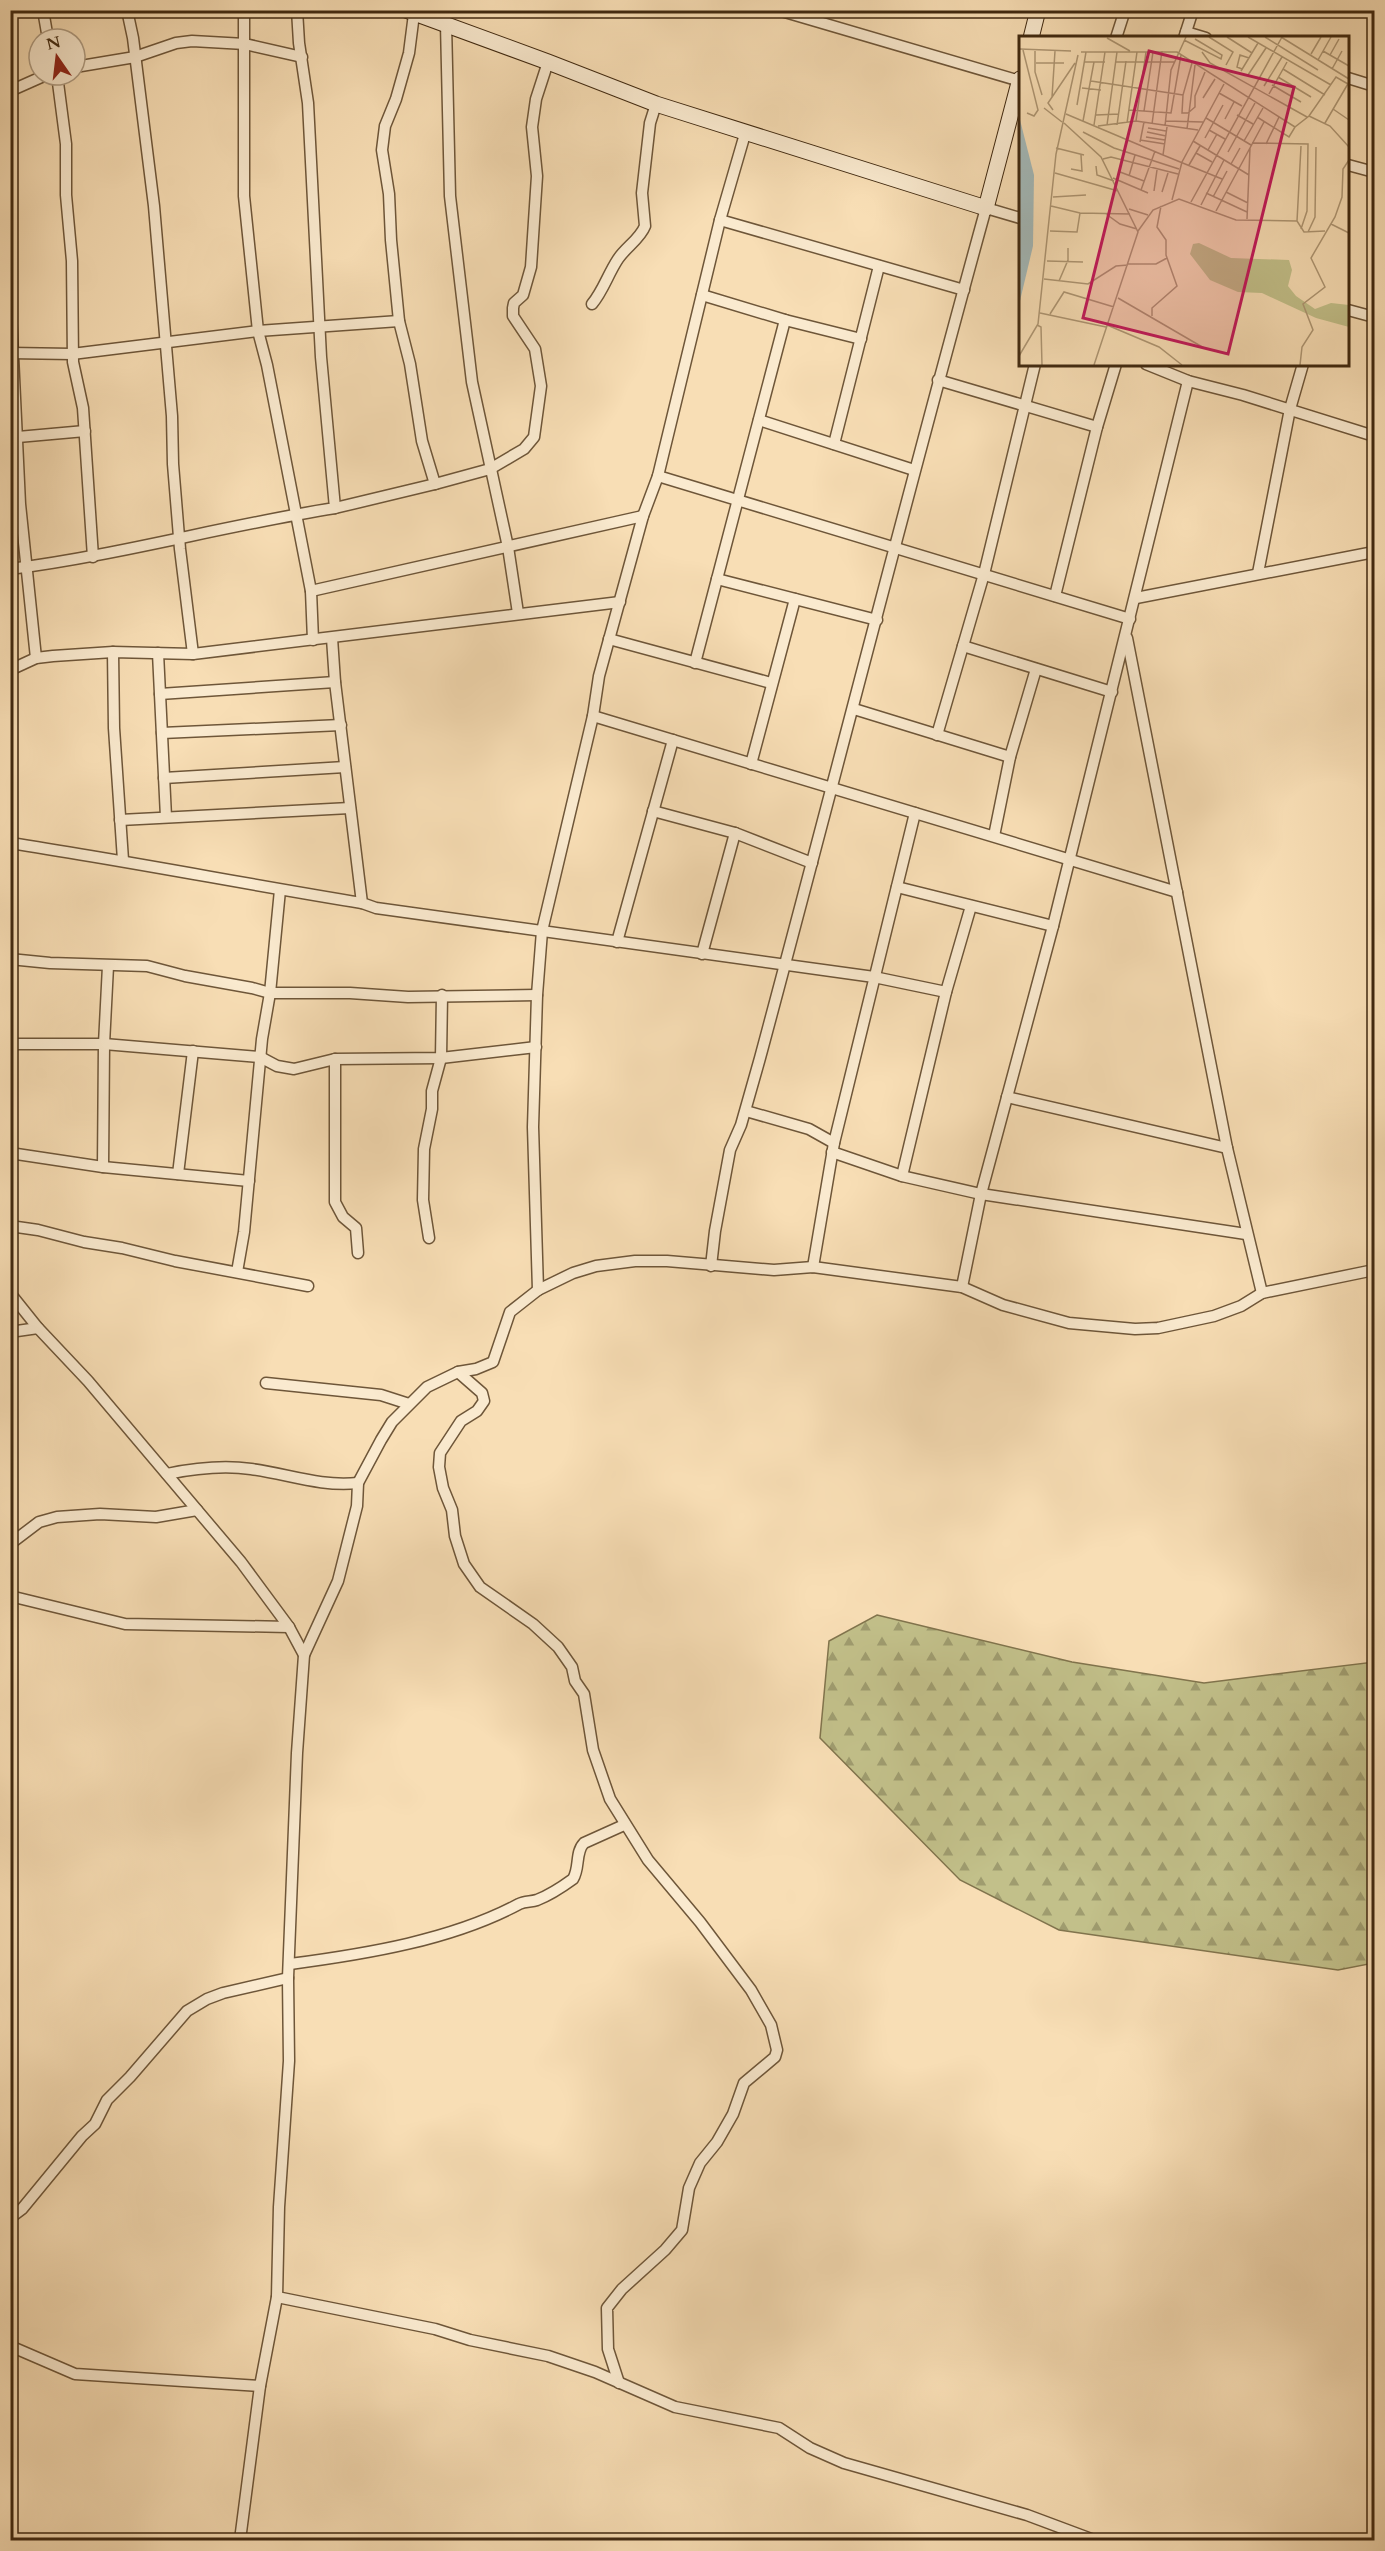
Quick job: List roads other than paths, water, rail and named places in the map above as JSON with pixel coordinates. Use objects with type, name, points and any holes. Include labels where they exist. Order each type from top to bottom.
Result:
[{"type":"street","points":[[43,10],[46,27]]},
{"type":"street","points":[[127,10],[154,206],[180,538],[193,654]]},
{"type":"street","points":[[244,10],[243,196],[258,332],[267,365],[311,591],[313,640]]},
{"type":"street","points":[[297,10],[308,103],[319,326],[335,508]]},
{"type":"street","points":[[778,10],[1019,80]]},
{"type":"street","points":[[1032,36],[1038,10]]},
{"type":"street","points":[[1117,36],[1125,10]]},
{"type":"street","points":[[1185,34],[1193,10]]},
{"type":"street","points":[[435,483],[422,441],[410,364],[399,321],[389,194],[382,150],[386,126],[409,53],[410,12],[656,104],[745,134],[1019,218]]},
{"type":"street","points":[[446,24],[450,196],[472,382],[508,547],[518,613]]},
{"type":"street","points":[[87,65],[135,57],[176,43],[192,41],[245,44],[302,57]]},
{"type":"street","points":[[10,569],[93,557],[296,514],[335,508],[490,469],[530,444],[534,437],[541,398],[535,349],[513,316],[513,308],[514,303],[523,295],[531,267],[537,176],[532,127],[536,99],[548,62]]},
{"type":"street","points":[[1349,79],[1374,86]]},
{"type":"street","points":[[10,91],[27,83]]},
{"type":"street","points":[[711,1266],[730,1150],[746,1111],[897,547],[914,470],[1019,84]]},
{"type":"street","points":[[59,87],[66,144],[66,195],[72,261],[72,354],[83,408],[93,557]]},
{"type":"street","points":[[592,304],[600,295],[604,282],[620,257],[645,226],[642,193],[650,123],[656,104]]},
{"type":"street","points":[[538,1290],[533,1128],[537,995],[542,931],[593,716],[599,676],[643,516],[658,476],[720,220],[745,134]]},
{"type":"street","points":[[1349,166],[1374,172]]},
{"type":"street","points":[[720,220],[964,290]]},
{"type":"street","points":[[834,444],[879,266]]},
{"type":"street","points":[[10,292],[11,353],[18,437],[20,504],[36,658]]},
{"type":"street","points":[[702,295],[785,320],[861,339]]},
{"type":"street","points":[[1349,311],[1374,318]]},
{"type":"street","points":[[695,663],[785,320]]},
{"type":"street","points":[[11,353],[72,354],[258,332],[399,321]]},
{"type":"street","points":[[937,735],[984,574],[1035,366]]},
{"type":"street","points":[[1055,596],[1097,427],[1115,366]]},
{"type":"street","points":[[1151,366],[1188,381],[1290,409],[1374,436]]},
{"type":"street","points":[[1258,573],[1290,409],[1302,366]]},
{"type":"street","points":[[938,380],[1097,427]]},
{"type":"street","points":[[962,1287],[981,1194],[1053,926],[1188,381]]},
{"type":"street","points":[[759,420],[914,470]]},
{"type":"street","points":[[18,437],[85,431]]},
{"type":"street","points":[[658,476],[1130,619]]},
{"type":"street","points":[[311,591],[643,516]]},
{"type":"street","points":[[1136,598],[1374,552]]},
{"type":"street","points":[[717,579],[877,620]]},
{"type":"street","points":[[751,764],[795,599]]},
{"type":"street","points":[[10,670],[36,658],[113,652],[193,654],[620,602]]},
{"type":"street","points":[[1126,635],[1227,1148],[1262,1293]]},
{"type":"street","points":[[332,638],[335,682],[362,903]]},
{"type":"street","points":[[609,639],[771,683]]},
{"type":"street","points":[[963,646],[1112,692]]},
{"type":"street","points":[[113,652],[114,728],[123,860]]},
{"type":"street","points":[[158,653],[166,817]]},
{"type":"street","points":[[994,836],[1010,757],[1036,669]]},
{"type":"street","points":[[160,694],[335,682]]},
{"type":"street","points":[[854,709],[1010,757]]},
{"type":"street","points":[[593,716],[1177,892]]},
{"type":"street","points":[[162,733],[341,725]]},
{"type":"street","points":[[617,942],[673,740]]},
{"type":"street","points":[[164,778],[345,767]]},
{"type":"street","points":[[120,820],[350,808]]},
{"type":"street","points":[[653,811],[735,833],[812,863]]},
{"type":"street","points":[[813,1267],[833,1147],[915,813]]},
{"type":"street","points":[[702,954],[735,833]]},
{"type":"street","points":[[10,843],[123,860],[202,877],[362,903],[376,908],[874,977],[946,992]]},
{"type":"street","points":[[897,887],[1053,926]]},
{"type":"street","points":[[237,1272],[280,890]]},
{"type":"street","points":[[902,1176],[946,992],[971,906]]},
{"type":"street","points":[[10,959],[108,966],[147,966],[184,976],[270,993],[350,993],[408,997],[537,995]]},
{"type":"street","points":[[103,1167],[104,1044],[108,966]]},
{"type":"street","points":[[429,1238],[423,1200],[424,1149],[432,1108],[432,1091],[441,1058],[442,995]]},
{"type":"street","points":[[10,1044],[104,1044],[193,1051],[260,1057],[277,1066],[294,1069],[335,1059],[441,1058],[536,1047]]},
{"type":"street","points":[[178,1174],[193,1051]]},
{"type":"street","points":[[335,1059],[335,1202],[343,1217],[356,1228],[358,1253]]},
{"type":"street","points":[[1007,1097],[1227,1148]]},
{"type":"street","points":[[746,1111],[809,1129],[833,1147],[902,1176],[981,1194],[1246,1234]]},
{"type":"street","points":[[10,1154],[103,1167],[249,1181]]},
{"type":"street","points":[[10,1226],[308,1286]]},
{"type":"street","points":[[240,2541],[260,2386],[277,2297],[279,2206],[289,2061],[288,1978],[297,1754],[304,1655],[339,1581],[357,1506],[358,1483],[392,1422],[427,1387],[458,1372],[476,1369],[493,1362],[510,1312],[538,1290],[573,1273],[596,1266],[635,1261],[667,1261],[774,1270],[813,1267],[962,1287],[1003,1305],[1060,1321],[1091,1327],[1135,1329],[1158,1328],[1214,1316],[1241,1306],[1262,1293],[1374,1270]]},
{"type":"street","points":[[10,1293],[241,1562],[289,1627],[304,1655]]},
{"type":"street","points":[[10,1332],[38,1328]]},
{"type":"street","points":[[458,1372],[482,1393],[484,1401],[477,1411],[460,1421],[451,1432],[440,1453],[439,1467],[443,1488],[452,1510],[455,1536],[464,1564],[480,1587],[533,1624],[558,1647],[572,1667],[575,1681],[585,1700],[597,1767],[610,1799],[624,1825],[648,1860],[700,1922],[751,1990],[771,2025],[777,2050],[775,2057],[744,2084],[733,2114],[717,2142],[700,2163],[689,2188],[682,2230],[665,2250],[622,2289],[607,2308],[608,2349],[619,2383]]},
{"type":"street","points":[[266,1383],[381,1395],[409,1404]]},
{"type":"street","points":[[167,1474],[202,1467],[225,1466],[253,1469],[326,1484],[358,1483]]},
{"type":"street","points":[[10,1544],[39,1522],[57,1517],[100,1514],[166,1516],[197,1510]]},
{"type":"street","points":[[10,1596],[125,1624],[289,1627]]},
{"type":"street","points":[[290,1964],[390,1947],[430,1937],[470,1926],[521,1903],[536,1901],[573,1879],[576,1874],[580,1847],[584,1843],[624,1825]]},
{"type":"street","points":[[10,2218],[22,2209],[82,2136],[95,2124],[107,2100],[187,2011],[223,1993],[288,1978]]},
{"type":"street","points":[[277,2297],[435,2329],[470,2340],[548,2356],[595,2372],[675,2408],[779,2428],[810,2448],[844,2463],[1027,2515],[1094,2541]]},
{"type":"street","points":[[10,2346],[75,2374],[260,2386]]}]
